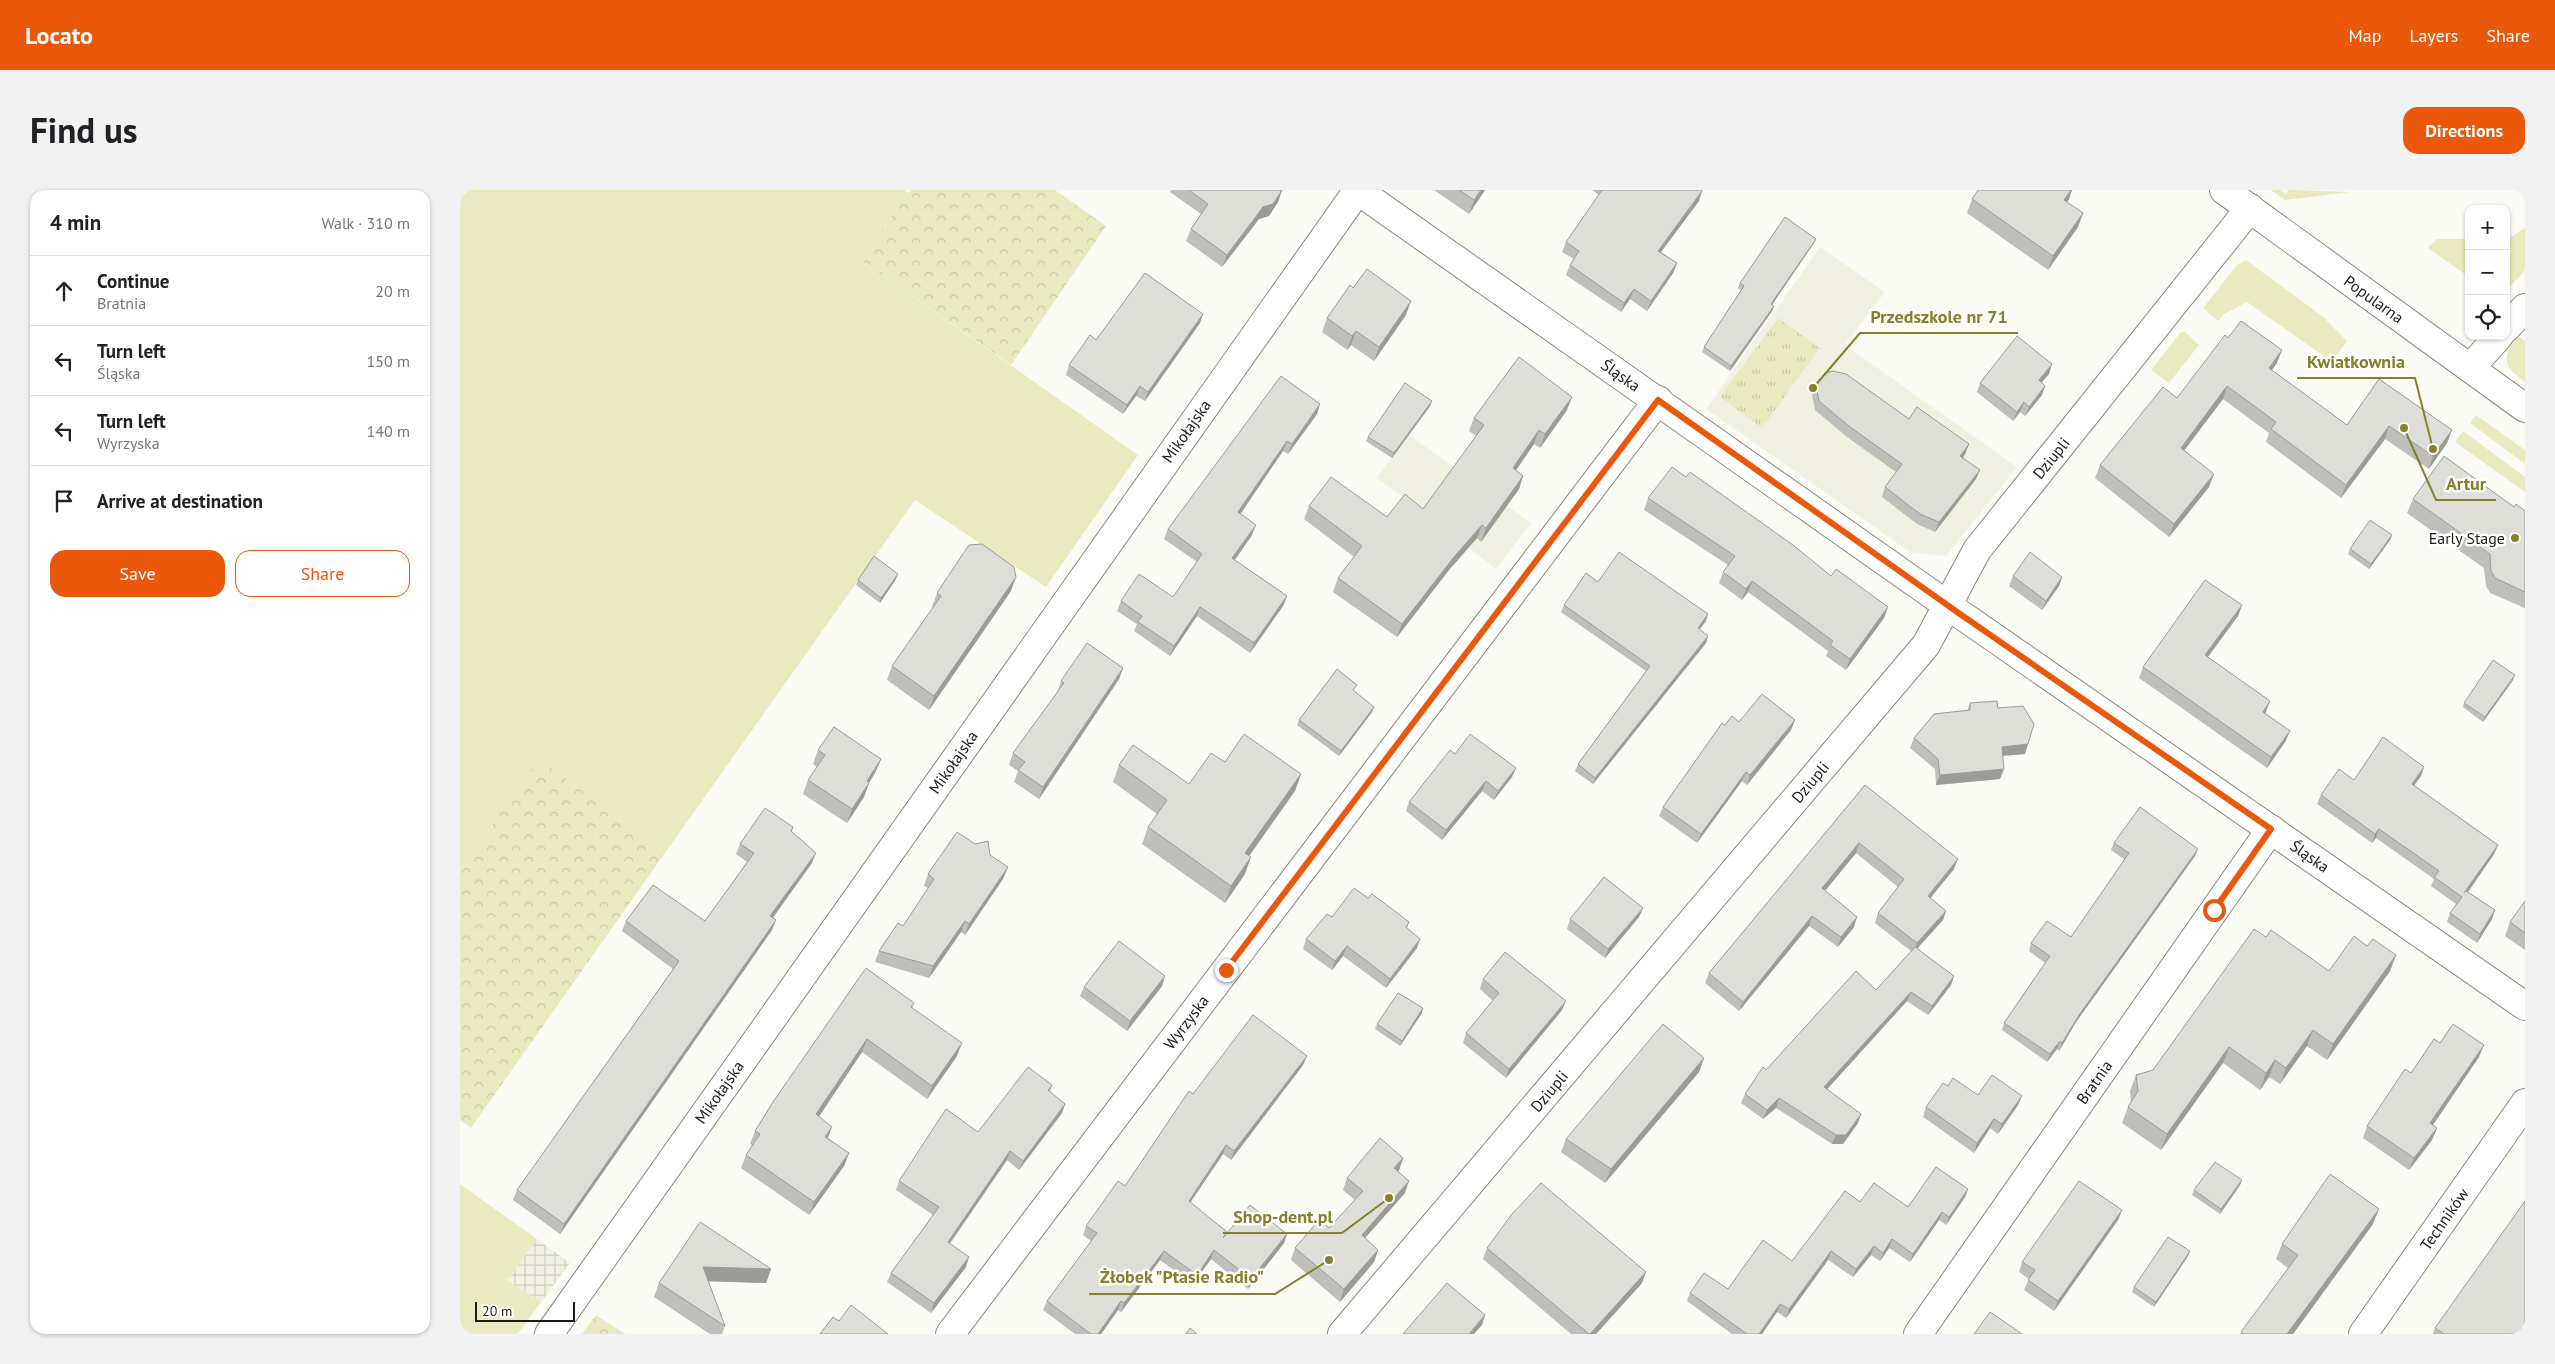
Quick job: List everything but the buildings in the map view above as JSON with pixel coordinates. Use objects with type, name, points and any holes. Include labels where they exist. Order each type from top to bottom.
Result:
[{"type":"street","name":"Śląska","points":[[1357,190],[1947,605],[2525,1006]]},
{"type":"street","name":"Mikołajska","points":[[549,1334],[1357,190]]},
{"type":"street","name":"Popularna","points":[[2224,190],[2525,408]]},
{"type":"street","name":"Dziupli","points":[[1342,1334],[1926,645],[1977,550],[2250,208]]},
{"type":"street","points":[[2510,324],[2525,308]]},
{"type":"street","points":[[2470,368],[2495,340]]},
{"type":"street","name":"Wyrzyska","points":[[950,1334],[1658,400]]},
{"type":"street","name":"Bratnia","points":[[1918,1334],[2271,829]]},
{"type":"street","name":"Techników","points":[[2363,1334],[2525,1103]]},
{"type":"shaded area","points":[[1820,247],[1885,292],[1845,345],[2017,467],[1946,556],[1910,552],[1706,409]]},
{"type":"shaded area","points":[[1409,435],[1531,523],[1496,569],[1425,513],[1376,478]]},
{"type":"shaded area","points":[[537,1239],[570,1263],[541,1302],[507,1280]]},
{"type":"green space","points":[[460,190],[904,190],[909,193],[861,260],[1138,455],[1046,587],[915,500],[665,853],[539,759],[460,871]]},
{"type":"green space","points":[[911,190],[1055,190],[1106,226],[1011,365],[861,260]]},
{"type":"green space","points":[[2271,190],[2280,190],[2286,194],[2289,190],[2351,192],[2285,200]]},
{"type":"green space","points":[[2525,228],[2525,270],[2510,287],[2510,237]]},
{"type":"green space","points":[[2436,239],[2465,239],[2465,274],[2428,248]]},
{"type":"green space","points":[[2246,260],[2322,316],[2347,341],[2332,362],[2247,302],[2224,314],[2218,321],[2203,308],[2237,265]]},
{"type":"green space","points":[[1778,318],[1820,348],[1762,428],[1720,397]]},
{"type":"green space","points":[[2181,332],[2185,332],[2199,345],[2169,383],[2151,370]]},
{"type":"green space","points":[[2518,336],[2525,341],[2525,382],[2512,372],[2507,362],[2509,350]]},
{"type":"green space","points":[[2476,415],[2525,450],[2525,464],[2470,423]]},
{"type":"green space","points":[[2463,431],[2525,477],[2525,492],[2455,442]]},
{"type":"green space","points":[[539,759],[665,853],[471,1128],[460,1120],[460,871]]},
{"type":"green space","points":[[460,1184],[537,1239],[507,1280],[541,1302],[518,1334],[460,1334]]},
{"type":"green space","points":[[596,1315],[625,1334],[582,1334]]},
{"type":"place","name":"Przedszkole nr 71","points":[[1813,388]]},
{"type":"place","name":"Artur","points":[[2404,428]]},
{"type":"place","name":"Kwiatkownia","points":[[2433,449]]},
{"type":"place","name":"Early Stage","points":[[2515,538]]},
{"type":"place","name":"Shop-dent.pl","points":[[1389,1198]]},
{"type":"place","name":"Żłobek \"Ptasie Radio\"","points":[[1329,1260]]},
{"type":"route","points":[[1226,970],[1658,400],[1960,614],[2271,829],[2214,910]]}]
